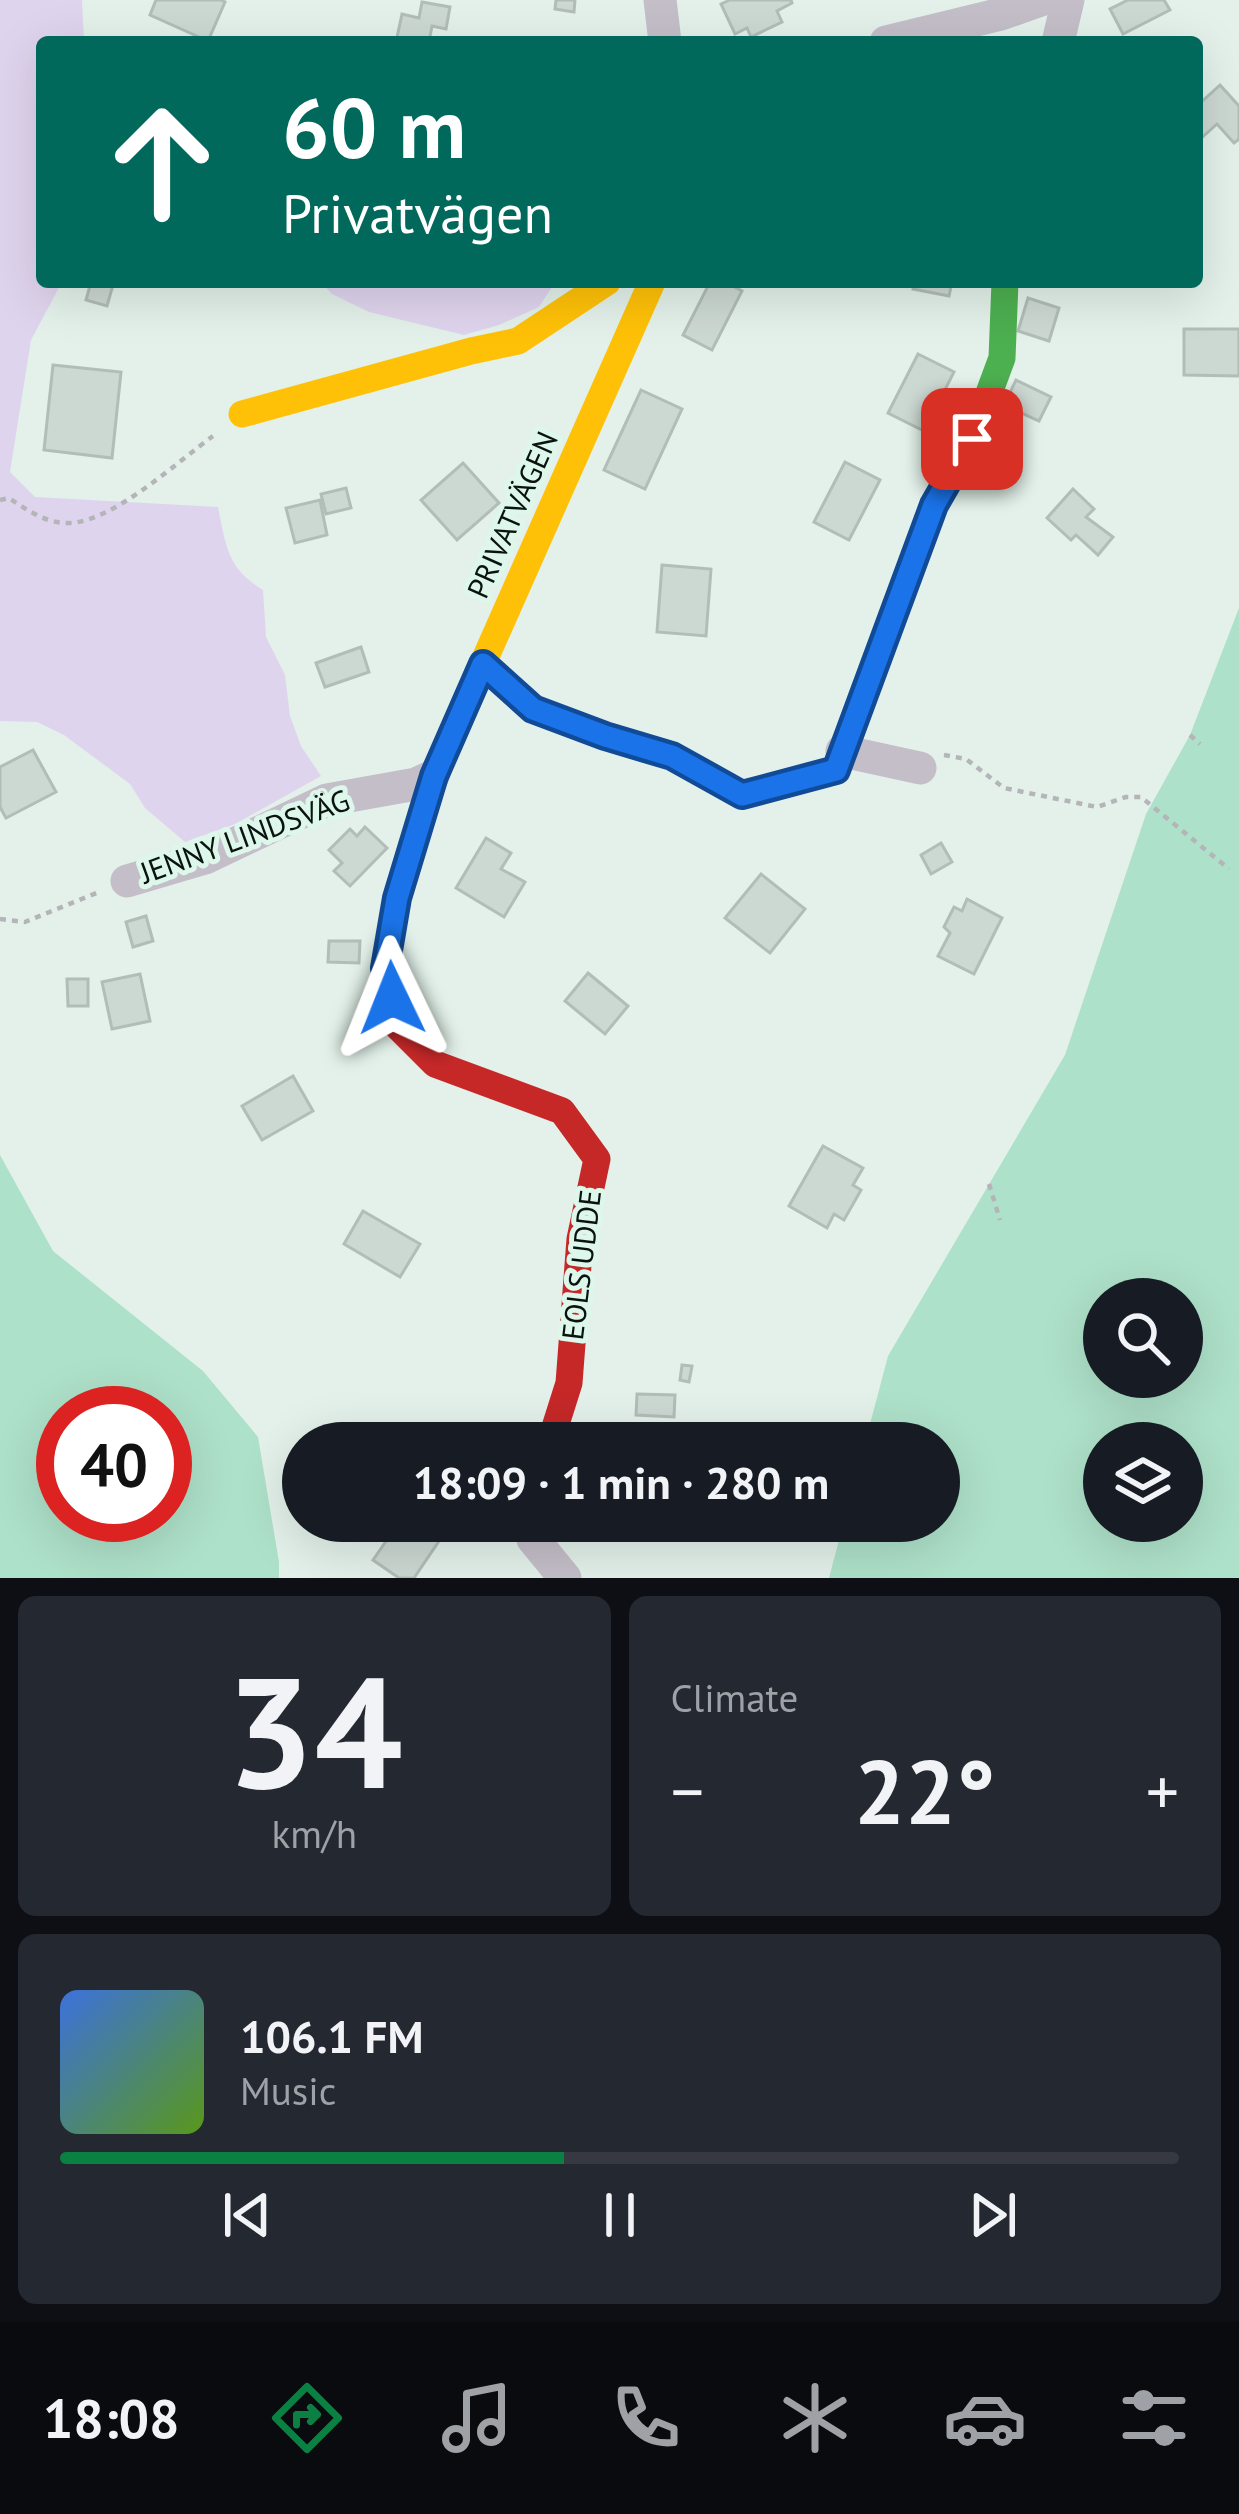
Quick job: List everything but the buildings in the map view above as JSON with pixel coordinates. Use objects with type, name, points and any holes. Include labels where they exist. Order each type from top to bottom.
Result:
[{"type":"street","points":[[660,0],[664,36]]},
{"type":"street","points":[[911,36],[1041,0]]},
{"type":"street","points":[[1059,36],[1068,0]]},
{"type":"street","points":[[242,414],[518,341],[598,288]]},
{"type":"street","name":"PRIVATVÄGEN","points":[[434,776],[649,288]]},
{"type":"street","points":[[483,664],[533,709],[672,756],[742,795],[836,770],[934,505],[972,439],[1002,358],[1005,288]]},
{"type":"street","points":[[842,752],[920,768]]},
{"type":"street","name":"JENNY LINDSVÄG","points":[[127,881],[205,858],[327,800],[416,784],[434,776]]},
{"type":"street","name":"EOLS UDDE","points":[[434,776],[397,898],[385,968],[398,1027],[435,1064],[562,1111],[597,1159],[580,1239],[569,1383],[557,1422]]},
{"type":"street","points":[[535,1542],[565,1578]]},
{"type":"path","points":[[0,500],[9,498],[36,515],[65,524],[89,520],[113,510],[242,414]]},
{"type":"path","points":[[1190,735],[1199,744]]},
{"type":"path","points":[[920,768],[940,754],[966,759],[1004,788],[1027,793],[1097,807],[1126,796],[1141,797],[1229,869]]},
{"type":"path","points":[[0,919],[25,922],[127,881]]},
{"type":"path","points":[[989,1184],[1000,1220]]},
{"type":"shaded area","points":[[0,0],[82,0],[84,36],[36,36],[36,288],[59,288],[31,340],[10,472],[35,497],[218,507],[235,564],[263,590],[266,637],[285,675],[290,716],[301,746],[321,776],[235,824],[185,842],[145,808],[130,784],[64,735],[37,722],[0,721]]},
{"type":"shaded area","points":[[326,288],[551,288],[539,307],[464,335],[369,312]]},
{"type":"shaded area","points":[[1239,608],[1239,1578],[829,1578],[838,1542],[960,1542],[960,1422],[871,1422],[888,1356],[1065,1055],[1146,814],[1190,735]]},
{"type":"shaded area","points":[[0,1155],[53,1251],[203,1371],[258,1437],[279,1578],[0,1578]]},
{"type":"traffic: fast","points":[[483,664],[533,709],[672,756],[743,795],[836,770],[934,504],[972,439],[1002,358],[1005,288]]},
{"type":"traffic: slow","points":[[242,414],[518,341],[598,288]]},
{"type":"traffic: slow","points":[[393,923],[433,776],[649,288]]},
{"type":"traffic: jam","points":[[393,923],[385,968],[398,1027],[435,1064],[562,1111],[597,1159],[580,1239],[569,1383],[557,1422]]},
{"type":"route","points":[[392,998],[385,968],[397,898],[434,776],[483,664],[533,709],[672,756],[742,795],[836,770],[934,505],[972,439]]}]
